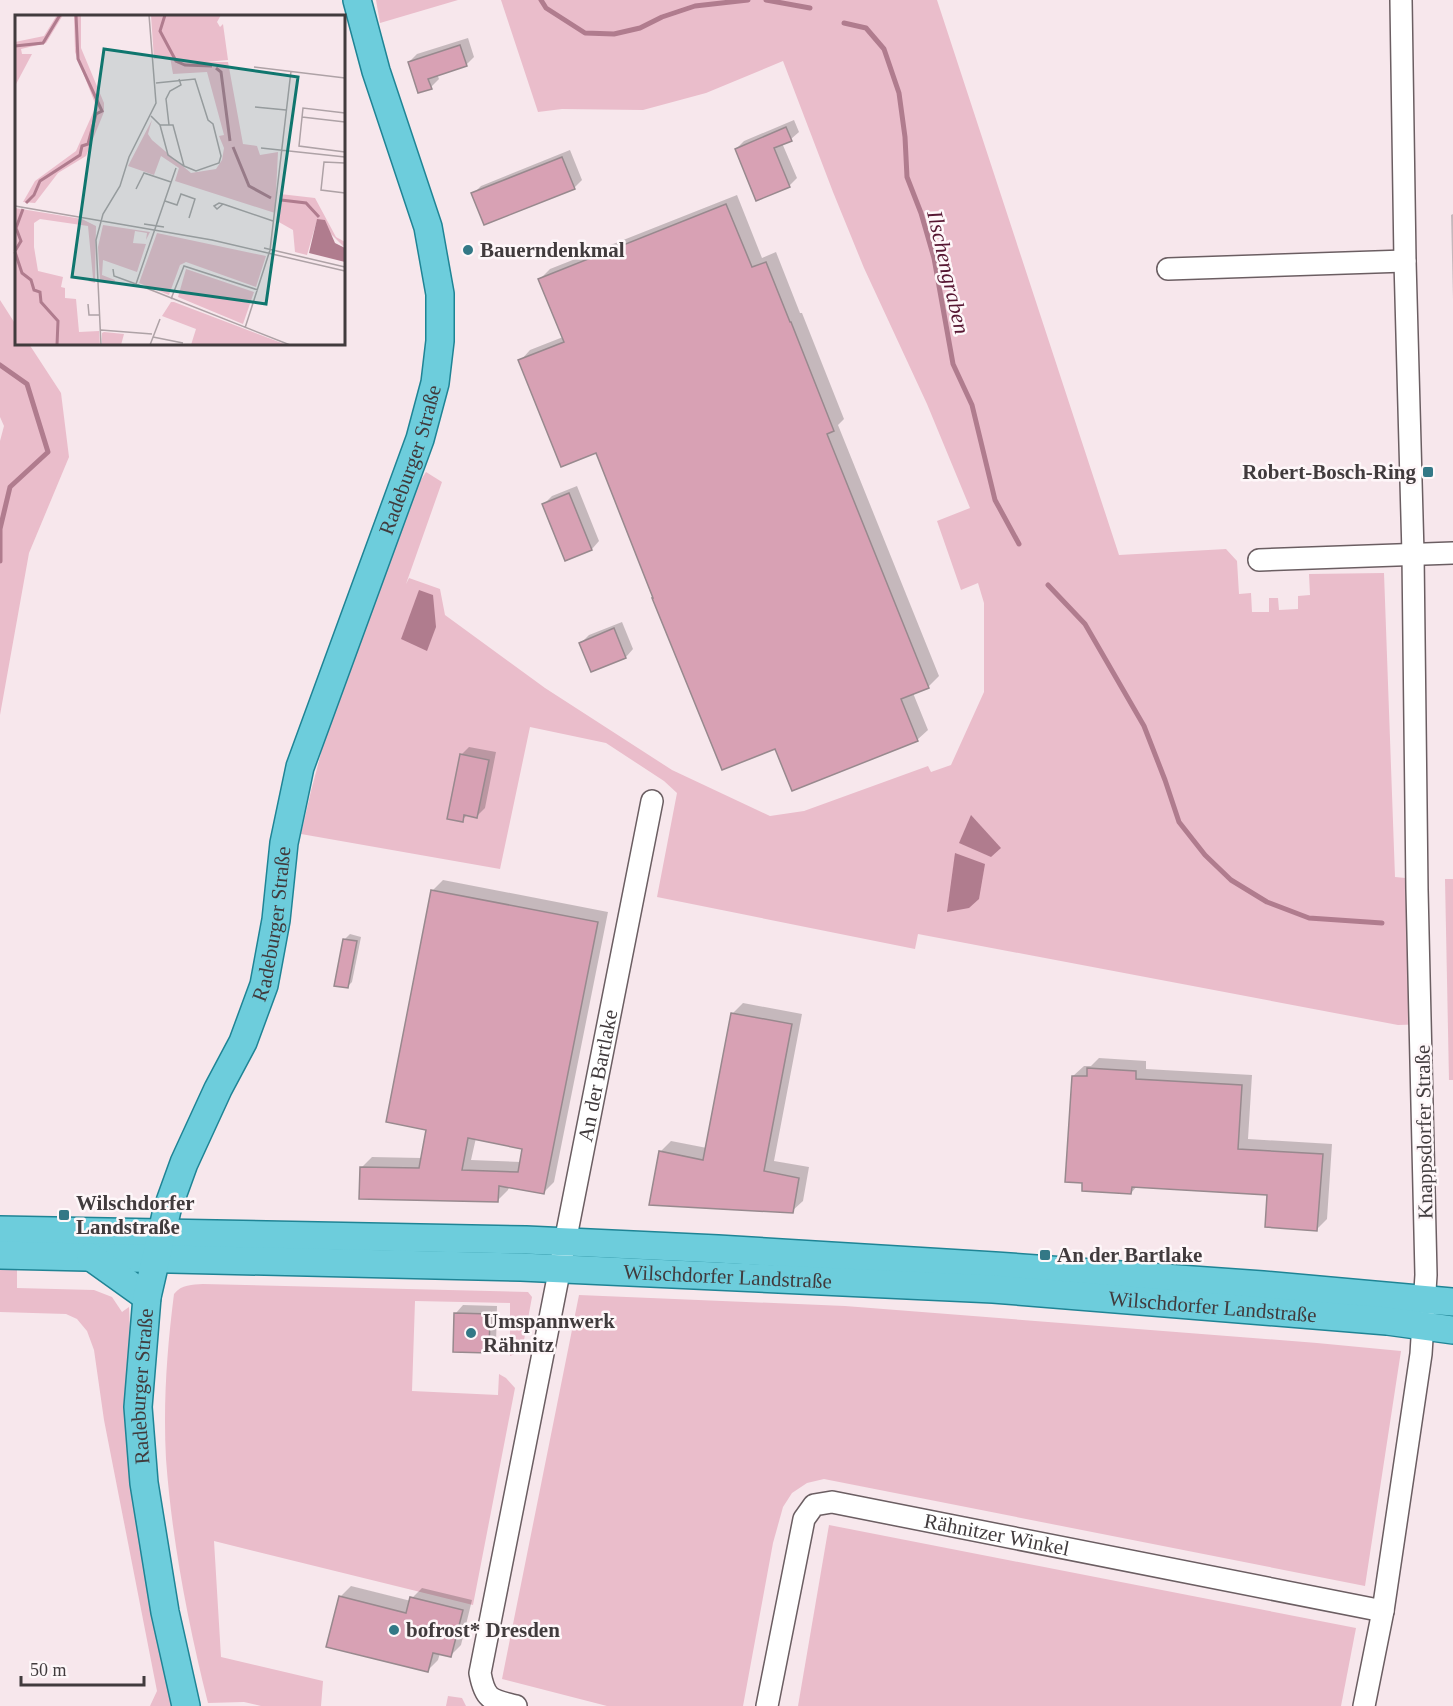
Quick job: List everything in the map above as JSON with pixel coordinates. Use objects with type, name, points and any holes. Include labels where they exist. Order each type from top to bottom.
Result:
[{"type":"main road","name":"Radeburger Straße","points":[[186,1706],[165,1612],[144,1483],[138,1407],[147,1297],[159,1246],[184,1163],[218,1089],[243,1042],[260,996],[270,956],[284,843],[300,767],[420,439],[435,383],[440,341],[440,294],[429,227],[376,71],[357,0]]},
{"type":"main road","name":"Wilschdorfer Landstraße","points":[[0,1230],[159,1246],[391,1263],[993,1289],[1210,1306],[1453,1330]]},
{"type":"main road","name":"Wilschdorfer Landstraße","points":[[0,1255],[91,1257],[159,1246],[565,1241],[995,1266],[1263,1285],[1453,1302]]},
{"type":"main road","points":[[91,1257],[147,1297]]},
{"type":"street","points":[[1401,0],[1413,554]]},
{"type":"street","points":[[1168,269],[1405,261]]},
{"type":"street","points":[[1259,560],[1453,553]]},
{"type":"street","name":"Knappsdorfer Straße","points":[[1364,1706],[1383,1611],[1424,1326],[1426,1232],[1417,890],[1413,554]]},
{"type":"street","name":"An der Bartlake","points":[[516,1706],[494,1700],[483,1690],[480,1673],[652,801]]},
{"type":"street","name":"Rähnitzer Winkel","points":[[767,1706],[804,1519],[814,1505],[832,1502],[1383,1611]]},
{"type":"shaded area","points":[[376,0],[458,0],[380,23]]},
{"type":"shaded area","points":[[501,0],[937,0],[1119,555],[1226,549],[1237,561],[1239,594],[1251,593],[1252,612],[1269,612],[1269,598],[1278,598],[1279,610],[1298,609],[1298,596],[1310,595],[1309,574],[1384,573],[1395,877],[1426,880],[1429,1024],[1398,1025],[918,934],[915,949],[657,897],[677,793],[664,781],[606,743],[530,727],[500,869],[301,834],[325,738],[415,489],[426,472],[442,482],[406,584],[409,578],[440,589],[445,615],[545,688],[672,770],[770,816],[804,811],[928,766],[931,772],[951,765],[984,692],[984,603],[978,583],[961,590],[937,521],[970,508],[927,404],[864,268],[783,61],[706,93],[643,110],[562,109],[538,112]]},
{"type":"shaded area","points":[[0,300],[15,323],[15,345],[30,345],[61,393],[69,457],[29,553],[0,715],[0,441],[4,426],[0,417]]},
{"type":"shaded area","points":[[419,590],[433,595],[436,627],[427,651],[401,639]]},
{"type":"shaded area","points":[[971,815],[1001,848],[991,857],[959,843]]},
{"type":"shaded area","points":[[955,853],[985,864],[979,899],[969,908],[947,912]]},
{"type":"shaded area","points":[[1445,879],[1453,879],[1453,1080],[1449,1080]]},
{"type":"shaded area","points":[[0,1268],[17,1270],[17,1288],[94,1290],[112,1297],[122,1312],[129,1307],[130,1333],[126,1395],[177,1706],[150,1706],[157,1691],[104,1420],[94,1350],[87,1331],[77,1319],[66,1314],[0,1312]]},
{"type":"shaded area","points":[[203,1284],[528,1292],[532,1297],[522,1351],[510,1356],[510,1303],[415,1301],[412,1391],[498,1395],[499,1374],[515,1388],[473,1605],[214,1541],[221,1657],[323,1681],[321,1706],[261,1706],[244,1702],[208,1703],[177,1551],[165,1438],[166,1376],[174,1294],[184,1287]]},
{"type":"shaded area","points":[[579,1295],[845,1306],[1401,1351],[1365,1586],[824,1479],[807,1483],[792,1493],[783,1507],[773,1543],[743,1706],[607,1706],[502,1679]]},
{"type":"shaded area","points":[[829,1525],[1356,1628],[1341,1706],[798,1706]]},
{"type":"shaded area","points":[[448,1696],[462,1698],[466,1706],[446,1706]]},
{"type":"building","points":[[460,45],[467,66],[428,79],[432,89],[418,93],[408,62]]},
{"type":"building","points":[[786,127],[792,141],[774,148],[790,187],[756,201],[735,149]]},
{"type":"building","points":[[562,157],[575,189],[484,225],[471,193]]},
{"type":"building","points":[[726,204],[752,267],[766,262],[834,431],[827,434],[929,688],[901,699],[918,741],[792,791],[775,749],[722,770],[596,453],[561,467],[518,360],[564,342],[538,279]]},
{"type":"building","points":[[569,493],[592,550],[565,561],[542,504]]},
{"type":"building","points":[[614,628],[626,658],[591,672],[579,643]]},
{"type":"building","points":[[460,754],[489,760],[477,818],[464,815],[463,822],[447,819]]},
{"type":"building","points":[[431,890],[598,922],[544,1194],[499,1186],[498,1202],[359,1199],[360,1167],[419,1168],[426,1130],[386,1122]],"holes":[[[468,1138],[522,1149],[518,1172],[462,1170]]]},
{"type":"building","points":[[343,939],[357,941],[348,988],[334,986]]},
{"type":"building","points":[[731,1013],[792,1024],[764,1171],[799,1178],[793,1213],[649,1205],[659,1151],[703,1160]]},
{"type":"building","points":[[1087,1068],[1136,1071],[1136,1079],[1242,1085],[1238,1149],[1323,1154],[1317,1231],[1265,1227],[1267,1195],[1132,1187],[1131,1194],[1082,1191],[1082,1183],[1065,1182],[1072,1076],[1087,1076]]},
{"type":"building","name":"Umspannwerk Rähnitz","points":[[454,1313],[490,1314],[489,1353],[453,1352]]},
{"type":"building","name":"bofrost* Dresden","points":[[339,1596],[406,1613],[410,1597],[463,1610],[451,1657],[433,1653],[428,1672],[326,1647]]},
{"type":"waterway","name":"Ilschengraben","points":[[541,0],[546,8],[585,33],[614,34],[640,28],[662,17],[695,6],[748,0]]},
{"type":"waterway","name":"Ilschengraben","points":[[766,0],[810,8]]},
{"type":"waterway","name":"Ilschengraben","points":[[844,23],[866,28],[884,49],[899,93],[905,137],[907,177],[921,213],[934,258],[953,364],[972,405],[995,500],[1019,544]]},
{"type":"waterway","points":[[0,365],[27,384],[48,452],[10,487],[0,529],[0,561]]},
{"type":"waterway","name":"Ilschengraben","points":[[1048,585],[1085,624],[1144,726],[1179,822],[1205,855],[1231,880],[1267,902],[1309,918],[1382,923]]},
{"type":"place","name":"Bauerndenkmal","points":[[468,250]]},
{"type":"place","name":"Robert-Bosch-Ring","points":[[1428,472]]},
{"type":"place","name":"Wilschdorfer Landstraße","points":[[64,1215]]},
{"type":"place","name":"An der Bartlake","points":[[1045,1255]]},
{"type":"place","name":"Umspannwerk Rähnitz","points":[[471,1333]]},
{"type":"place","name":"bofrost* Dresden","points":[[394,1630]]}]
